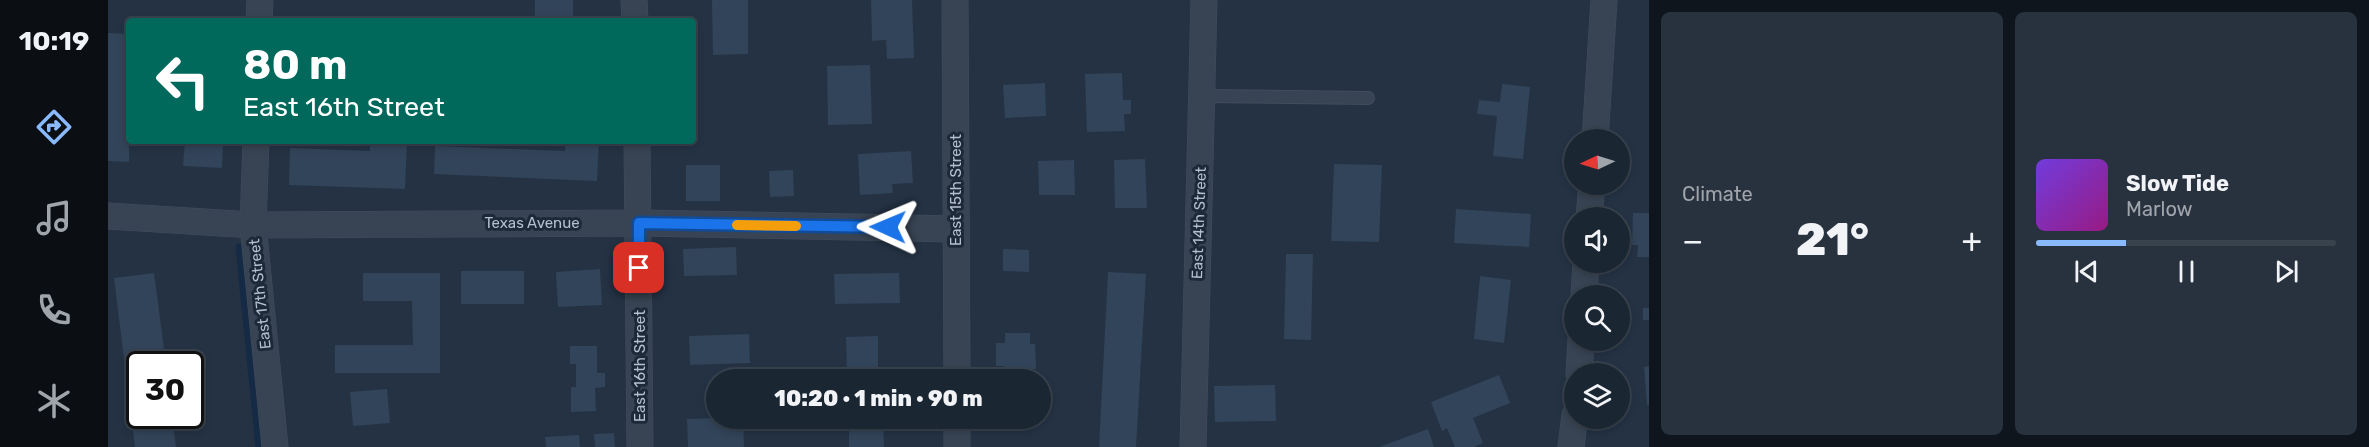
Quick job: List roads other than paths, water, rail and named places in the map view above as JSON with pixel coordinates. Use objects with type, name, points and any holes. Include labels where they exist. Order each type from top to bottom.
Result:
[{"type":"street","points":[[259,18],[260,0]]},
{"type":"street","points":[[634,0],[634,18]]},
{"type":"street","name":"East 15th Street","points":[[955,0],[957,369]]},
{"type":"street","name":"East 14th Street","points":[[1193,447],[1204,0]]},
{"type":"street","points":[[1596,129],[1604,0]]},
{"type":"street","name":"East 17th Street","points":[[256,144],[253,225],[275,447]]},
{"type":"street","name":"East 16th Street","points":[[637,144],[640,447]]},
{"type":"street","name":"Texas Avenue","points":[[108,216],[253,225],[639,223],[956,229]]},
{"type":"street","points":[[957,429],[957,447]]},
{"type":"street","points":[[1571,447],[1573,429]]},
{"type":"lane","points":[[1202,96],[1368,98]]},
{"type":"waterway","points":[[239,247],[259,447]]}]
